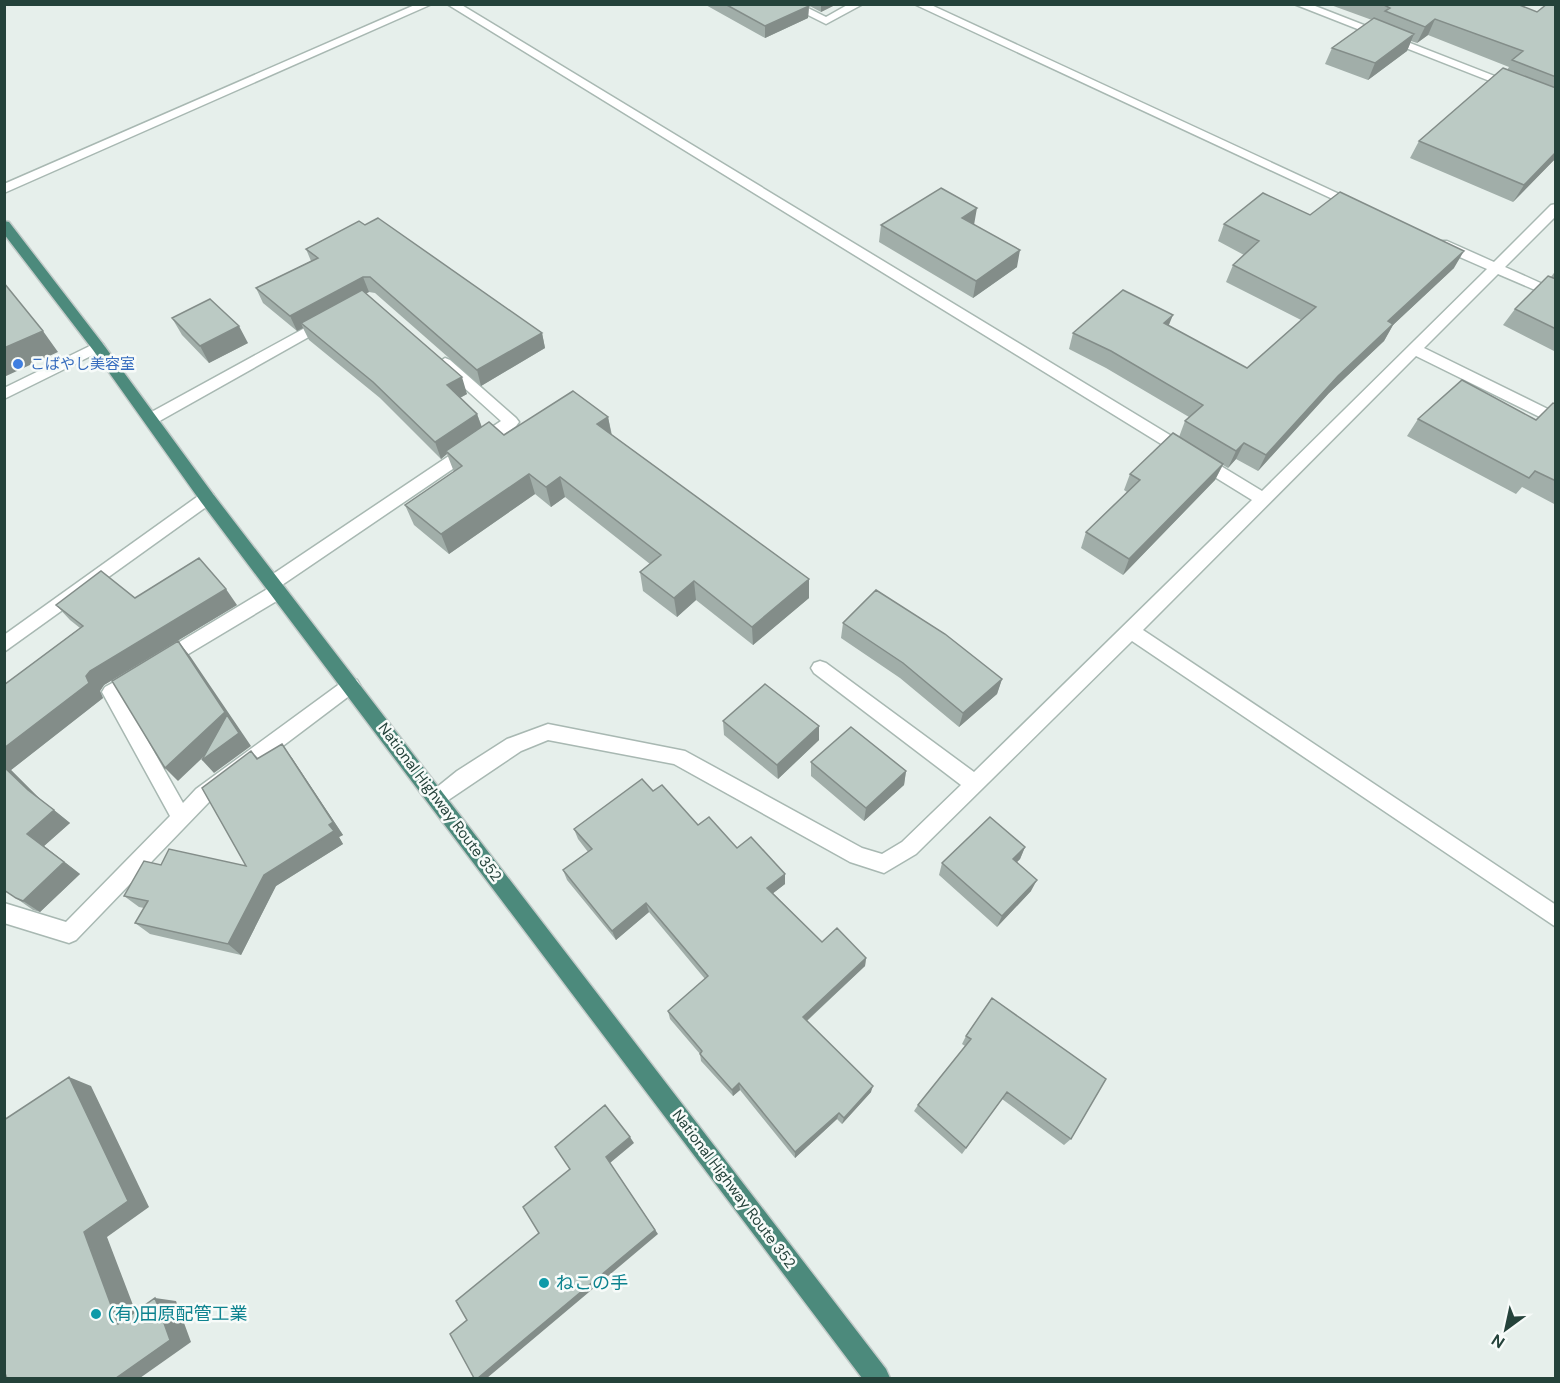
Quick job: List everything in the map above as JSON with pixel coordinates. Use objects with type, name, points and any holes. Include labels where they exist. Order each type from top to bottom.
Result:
[{"type":"highway","name":"National Highway Route 352","points":[[4,225],[98,347],[207,498],[438,798],[877,1378]]},
{"type":"street","points":[[4,189],[427,4]]},
{"type":"street","points":[[452,4],[1264,500]]},
{"type":"street","points":[[791,4],[826,21],[858,4]]},
{"type":"street","points":[[919,4],[1366,209]]},
{"type":"street","points":[[1299,4],[1556,104]]},
{"type":"street","points":[[438,798],[464,777],[514,745],[548,732],[678,757],[857,856],[884,864],[909,848],[975,784],[1556,208]]},
{"type":"street","points":[[1431,239],[1556,295]]},
{"type":"street","points":[[151,419],[339,315]]},
{"type":"street","points":[[4,394],[98,347]]},
{"type":"street","points":[[1415,350],[1556,420]]},
{"type":"street","points":[[180,818],[111,692],[276,587],[511,422],[432,352]]},
{"type":"street","points":[[4,645],[207,498]]},
{"type":"street","points":[[1131,631],[1556,917]]},
{"type":"street","points":[[820,668],[975,784]]},
{"type":"street","points":[[4,913],[69,933],[203,795],[351,685]]},
{"type":"building","points":[[725,4],[805,4],[809,6],[765,26]]},
{"type":"building","points":[[1382,4],[1517,4],[1537,12],[1547,4],[1556,4],[1556,77],[1512,60],[1523,51],[1435,19],[1425,27],[1385,11],[1390,8]]},
{"type":"building","points":[[1374,18],[1414,34],[1375,63],[1332,48]]},
{"type":"building","points":[[1503,68],[1556,88],[1556,152],[1524,185],[1419,141]]},
{"type":"building","points":[[941,188],[977,208],[962,218],[1020,250],[976,281],[881,225]]},
{"type":"building","points":[[1340,192],[1464,251],[1388,321],[1393,324],[1338,376],[1266,455],[1244,443],[1236,451],[1185,421],[1203,405],[1111,351],[1073,333],[1123,290],[1173,315],[1164,323],[1247,368],[1316,307],[1233,265],[1259,241],[1224,224],[1263,193],[1310,215]]},
{"type":"building","points":[[378,218],[542,333],[477,370],[370,277],[363,277],[290,316],[256,288],[318,258],[306,249],[359,221],[365,225]]},
{"type":"building","points":[[1548,276],[1556,279],[1556,329],[1515,309]]},
{"type":"building","points":[[4,283],[43,331],[4,348]]},
{"type":"building","points":[[362,290],[462,377],[447,385],[477,414],[435,442],[373,382],[301,323]]},
{"type":"building","points":[[210,299],[239,326],[200,346],[172,318]]},
{"type":"building","points":[[1462,380],[1536,420],[1553,403],[1556,404],[1556,481],[1535,471],[1529,478],[1418,419]]},
{"type":"building","points":[[573,391],[608,417],[597,424],[809,579],[752,627],[694,581],[674,598],[640,572],[661,555],[560,477],[546,487],[529,474],[441,534],[405,505],[462,466],[446,451],[489,422],[504,435]]},
{"type":"building","points":[[1173,433],[1223,464],[1129,559],[1086,532],[1140,480],[1130,474]]},
{"type":"building","points":[[199,558],[226,589],[90,671],[86,676],[89,683],[4,748],[4,685],[83,626],[56,605],[101,571],[135,598]]},
{"type":"building","points":[[876,590],[945,634],[1002,679],[963,713],[903,663],[843,623]]},
{"type":"building","points":[[178,641],[225,712],[165,768],[112,681]]},
{"type":"building","points":[[765,684],[819,726],[777,765],[723,721]]},
{"type":"building","points":[[227,715],[239,733],[202,760]]},
{"type":"building","points":[[851,727],[906,771],[866,808],[811,762]]},
{"type":"building","points":[[282,744],[333,822],[329,825],[334,831],[264,875],[228,944],[135,923],[148,901],[124,896],[144,861],[161,865],[169,849],[246,866],[202,788],[251,751],[257,759]]},
{"type":"building","points":[[4,767],[54,810],[27,834],[64,862],[23,901],[4,890]]},
{"type":"building","points":[[642,779],[653,791],[662,785],[698,825],[709,817],[737,848],[751,837],[785,874],[767,888],[822,942],[837,928],[866,958],[803,1017],[873,1086],[844,1118],[839,1113],[795,1152],[739,1083],[732,1090],[700,1054],[702,1051],[668,1011],[708,976],[646,903],[612,931],[563,870],[592,849],[574,829]]},
{"type":"building","points":[[990,817],[1025,847],[1013,859],[1037,880],[1002,916],[942,863]]},
{"type":"building","points":[[992,998],[1106,1079],[1071,1139],[1007,1092],[966,1148],[918,1105],[971,1039],[966,1036]]},
{"type":"building","points":[[69,1077],[128,1201],[84,1232],[118,1324],[155,1298],[170,1340],[116,1378],[7,1378],[4,1371],[4,1120]]},
{"type":"building","name":"ねこの手","points":[[605,1105],[630,1137],[606,1157],[655,1230],[478,1378],[474,1378],[450,1334],[467,1320],[456,1301],[539,1233],[523,1207],[570,1169],[555,1147]]},
{"type":"place","name":"こばやし美容室","points":[[18,364]]},
{"type":"place","name":"ねこの手","points":[[544,1283]]},
{"type":"place","name":"(有)田原配管工業","points":[[96,1314]]}]
